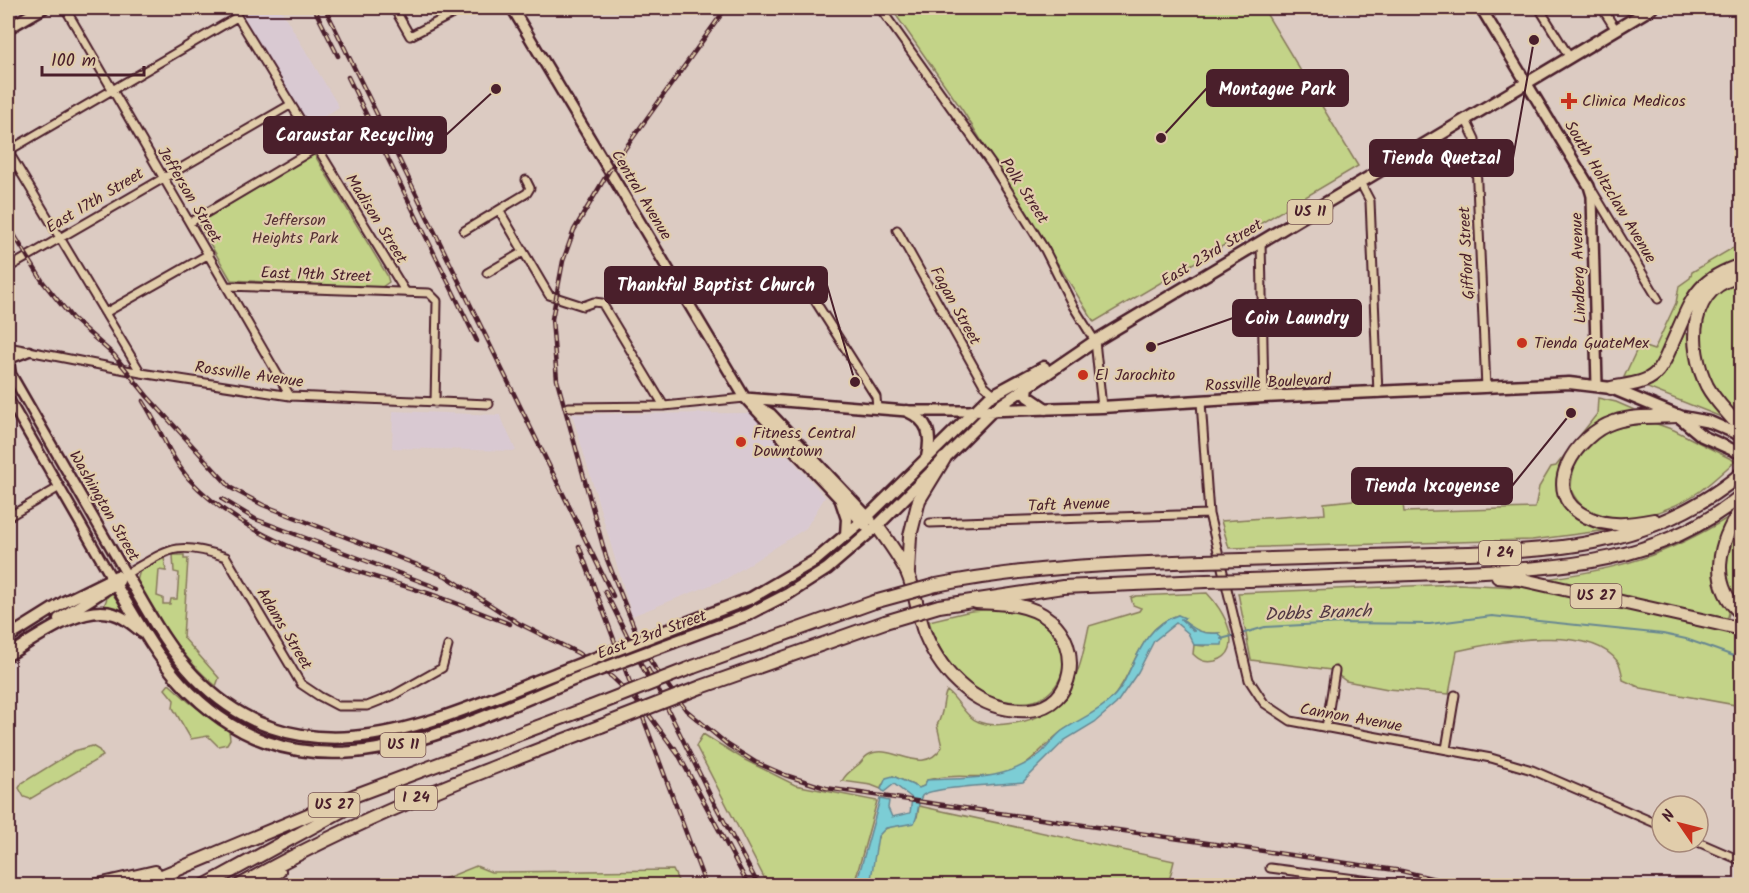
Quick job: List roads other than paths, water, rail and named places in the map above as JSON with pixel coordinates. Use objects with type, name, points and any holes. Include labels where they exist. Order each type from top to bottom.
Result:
[{"type":"highway","points":[[1611,388],[1647,380],[1655,375],[1663,364],[1695,295],[1703,284],[1715,275],[1742,265]]},
{"type":"highway","points":[[1742,276],[1724,281],[1707,294],[1700,306],[1695,333],[1699,368],[1708,388],[1742,431]]},
{"type":"highway","points":[[1678,416],[1630,418],[1600,428],[1589,436],[1571,456],[1564,477],[1571,505],[1586,517],[1596,521],[1630,525],[1679,515]]},
{"type":"highway","points":[[908,573],[910,536],[919,500],[944,459]]},
{"type":"highway","name":"I 24","points":[[204,885],[339,811],[479,750],[693,667],[874,602],[936,585],[1006,572],[1077,565],[1542,551],[1607,541],[1656,526],[1679,515],[1741,473]]},
{"type":"highway","name":"I 24","points":[[239,885],[331,836],[414,799],[701,687],[885,622],[939,606],[1063,587],[1537,569],[1618,557],[1675,537],[1705,521],[1742,495]]},
{"type":"highway","points":[[1742,508],[1724,539],[1719,560],[1722,584],[1727,597],[1742,614]]},
{"type":"highway","points":[[874,529],[891,543],[908,573],[925,633],[946,669],[960,685],[975,697],[992,706],[1011,710],[1032,710],[1046,705],[1062,691],[1071,675],[1072,657],[1068,642],[1050,619],[1030,608],[976,602]]},
{"type":"highway","name":"US 27","points":[[1449,572],[1519,579],[1742,629]]},
{"type":"highway","name":"US 27","points":[[138,885],[356,795],[479,750]]},
{"type":"highway","points":[[258,885],[331,836]]},
{"type":"highway","points":[[94,885],[192,864]]},
{"type":"main road","name":"Central Avenue","points":[[512,8],[745,398],[841,501],[865,519]]},
{"type":"main road","name":"South Holtzclaw Avenue","points":[[1481,8],[1589,186]]},
{"type":"main road","name":"East 23rd Street","points":[[164,662],[202,703],[245,732],[296,750],[344,755],[391,748],[426,738],[747,615],[788,594],[827,568],[874,529],[992,411],[1028,384],[1095,341],[1652,8]]},
{"type":"main road","points":[[8,28],[36,9]]},
{"type":"main road","name":"Lindberg Avenue","points":[[1589,186],[1592,196],[1597,385]]},
{"type":"main road","name":"East 23rd Street","points":[[178,657],[194,676],[233,708],[276,728],[327,738],[382,735],[415,726],[728,608],[781,582],[816,560],[865,519],[972,411],[993,393],[1095,341]]},
{"type":"main road","name":"Rossville Boulevard","points":[[745,398],[907,411],[992,411],[1569,383],[1611,388],[1678,416],[1710,422],[1742,436]]},
{"type":"main road","points":[[1028,384],[1028,396],[1046,409]]},
{"type":"main road","name":"Central Avenue","points":[[745,398],[771,414],[874,529]]},
{"type":"main road","points":[[907,411],[924,423],[930,435],[927,457]]},
{"type":"main road","name":"Rossville Boulevard","points":[[1678,416],[1702,436],[1742,454]]},
{"type":"main road","points":[[841,501],[847,519],[846,535]]},
{"type":"main road","points":[[8,637],[126,574]]},
{"type":"main road","name":"Washington Street","points":[[126,574],[178,657]]},
{"type":"main road","points":[[47,631],[113,580]]},
{"type":"main road","name":"Washington Street","points":[[113,580],[164,662]]},
{"type":"main road","name":"US 11","points":[[8,655],[47,631],[88,613],[100,611],[122,617],[147,636]]},
{"type":"street","name":"Jefferson Street","points":[[65,8],[290,396]]},
{"type":"street","name":"Madison Street","points":[[232,8],[405,291]]},
{"type":"street","points":[[394,8],[410,36],[464,8]]},
{"type":"street","name":"Polk Street","points":[[880,8],[1023,212],[1073,306],[1095,341],[1102,407]]},
{"type":"street","points":[[1539,8],[1570,58]]},
{"type":"street","points":[[1602,8],[1616,30]]},
{"type":"street","points":[[141,373],[8,151],[110,88],[237,17]]},
{"type":"street","name":"East 17th Street","points":[[8,268],[163,176],[290,105]]},
{"type":"street","name":"Gifford Street","points":[[1466,120],[1475,139],[1486,388]]},
{"type":"street","points":[[191,222],[316,148]]},
{"type":"street","points":[[464,231],[530,190],[526,180]]},
{"type":"street","points":[[1360,182],[1370,201],[1378,393]]},
{"type":"street","name":"South Holtzclaw Avenue","points":[[1589,186],[1658,299]]},
{"type":"street","points":[[499,210],[549,295],[583,306],[594,302],[602,303],[664,406]]},
{"type":"street","name":"Fagan Street","points":[[897,230],[984,385],[993,393]]},
{"type":"street","points":[[1261,242],[1264,397]]},
{"type":"street","points":[[488,273],[523,252]]},
{"type":"street","points":[[105,313],[209,254]]},
{"type":"street","name":"East 19th Street","points":[[228,286],[429,293],[436,301],[435,402]]},
{"type":"street","points":[[812,296],[876,397],[877,408]]},
{"type":"street","name":"Rossville Avenue","points":[[8,347],[141,373],[290,396],[489,404]]},
{"type":"street","points":[[9,375],[9,362],[14,357],[29,351]]},
{"type":"street","name":"Washington Street","points":[[9,375],[126,574]]},
{"type":"street","name":"Washington Street","points":[[8,398],[113,580]]},
{"type":"street","points":[[569,407],[664,406],[745,398]]},
{"type":"street","name":"Cannon Avenue","points":[[1201,402],[1209,514],[1249,680],[1264,703],[1291,721],[1446,749],[1532,770],[1650,821]]},
{"type":"street","points":[[8,518],[58,488]]},
{"type":"street","name":"Taft Avenue","points":[[930,523],[1209,514]]},
{"type":"street","name":"Adams Street","points":[[126,574],[172,548],[202,549],[226,557],[301,684],[338,706],[367,706],[410,687],[442,669],[448,646]]},
{"type":"street","points":[[1326,728],[1335,671]]},
{"type":"street","points":[[1446,749],[1455,695]]},
{"type":"street","points":[[1710,847],[1742,861]]},
{"type":"street","points":[[1270,868],[1409,885]]},
{"type":"water","points":[[1178,615],[1185,618],[1182,620],[1199,631],[1219,633],[1223,639],[1222,645],[1194,645],[1188,633],[1176,623],[1154,641],[1138,672],[1116,704],[1095,722],[1065,740],[1023,782],[938,790],[922,796],[914,823],[886,828],[878,836],[870,885],[856,885],[880,799],[889,801],[888,808],[892,817],[910,813],[912,798],[894,784],[884,792],[881,789],[886,778],[893,776],[919,788],[924,786],[927,780],[1000,774],[1027,763],[1040,754],[1062,731],[1110,700],[1123,684],[1150,634],[1158,626]]},
{"type":"waterway","name":"Dobbs Branch","points":[[1241,634],[1265,627],[1341,623],[1430,624],[1492,616],[1663,634],[1686,639],[1742,659]]},
{"type":"waterway","name":"Dobbs Branch","points":[[1181,619],[1194,631]]},
{"type":"waterway","name":"Dobbs Branch","points":[[1221,639],[1236,635]]},
{"type":"railway","points":[[314,8],[338,56]]},
{"type":"railway","points":[[325,8],[613,596]]},
{"type":"railway","points":[[726,8],[609,171],[574,230],[563,261],[552,319],[557,380],[606,557],[642,647],[686,710],[728,745],[755,762],[785,775],[826,788],[1402,871],[1464,886]]},
{"type":"railway","points":[[348,77],[477,341]]},
{"type":"railway","points":[[8,225],[43,282],[72,318],[114,355],[147,396],[231,488],[263,505],[446,576],[518,623],[578,653],[612,677],[644,708],[679,756]]},
{"type":"railway","points":[[143,401],[176,461],[189,479],[240,521],[268,537],[330,562],[435,596],[510,624]]},
{"type":"railway","points":[[222,499],[255,519],[438,588]]},
{"type":"railway","points":[[579,546],[706,886]]},
{"type":"railway","points":[[605,591],[649,680]]},
{"type":"railway","points":[[648,669],[711,797],[759,886]]},
{"type":"railway","points":[[675,748],[749,886]]},
{"type":"place","name":"Tienda Quetzal","points":[[1534,40]]},
{"type":"place","name":"Caraustar Recycling","points":[[496,89]]},
{"type":"place","name":"Clinica Medicos","points":[[1569,101]]},
{"type":"place","name":"Montague Park","points":[[1161,138]]},
{"type":"place","name":"Tienda GuateMex","points":[[1522,343]]},
{"type":"place","name":"Coin Laundry","points":[[1151,347]]},
{"type":"place","name":"El Jarochito","points":[[1083,375]]},
{"type":"place","name":"Thankful Baptist Church","points":[[855,382]]},
{"type":"place","name":"Tienda Ixcoyense","points":[[1571,413]]},
{"type":"place","name":"Fitness Central Downtown","points":[[741,442]]},
{"type":"park label","name":"Jefferson Heights Park","points":[[295,229]]}]
